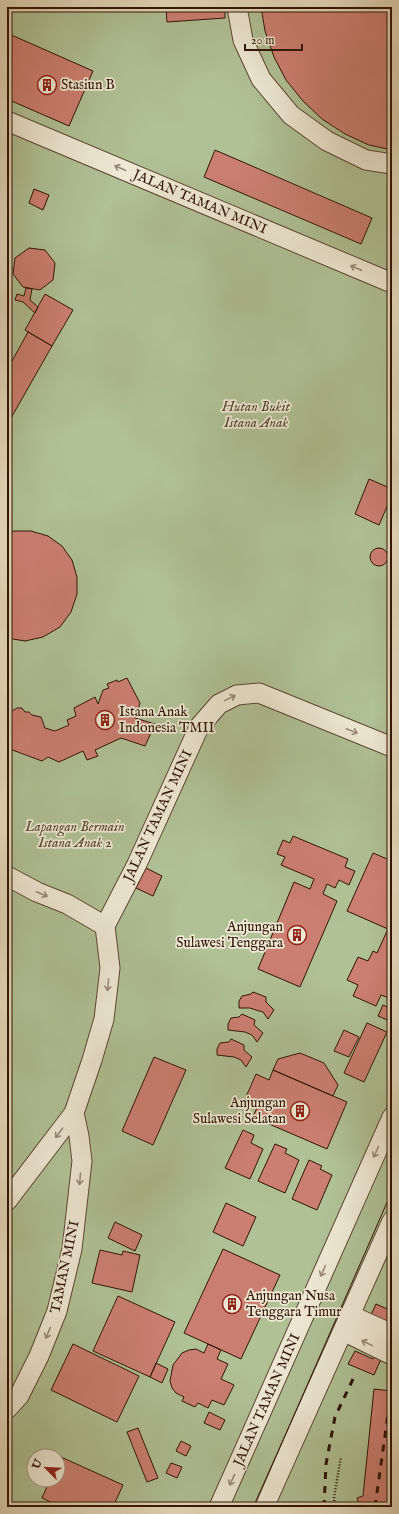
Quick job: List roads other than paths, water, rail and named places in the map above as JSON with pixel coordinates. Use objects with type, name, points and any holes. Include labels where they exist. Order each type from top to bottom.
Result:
[{"type":"lane","points":[[237,7],[242,40],[261,79],[291,115],[328,141],[366,160],[392,164]]},
{"type":"lane","name":"JALAN TAMAN MINI","points":[[7,121],[392,283]]},
{"type":"lane","name":"JALAN TAMAN MINI","points":[[105,926],[136,864],[199,727],[219,704],[237,695],[260,693],[392,747]]},
{"type":"lane","points":[[7,876],[37,892],[67,904],[105,926],[110,968],[104,1019],[74,1113],[7,1201]]},
{"type":"lane","name":"TAMAN MINI","points":[[7,1409],[19,1396],[42,1348],[57,1311],[72,1249],[82,1161],[74,1113]]},
{"type":"lane","name":"JALAN TAMAN MINI","points":[[219,1507],[392,1117]]},
{"type":"lane","points":[[264,1507],[392,1221]]},
{"type":"lane","points":[[346,1323],[392,1334]]},
{"type":"lane","points":[[346,1323],[392,1355]]},
{"type":"tram line","points":[[254,1507],[392,1191]]},
{"type":"railway","points":[[324,1507],[326,1464],[335,1417],[353,1379]]},
{"type":"railway","points":[[375,1507],[389,1407]]},
{"type":"railway","points":[[389,1507],[392,1482]]},
{"type":"place","name":"Stasiun B","points":[[47,85]]},
{"type":"place","name":"Istana Anak Indonesia TMII","points":[[105,720]]},
{"type":"place","name":"Anjungan Sulawesi Tenggara","points":[[297,935]]},
{"type":"place","name":"Anjungan Sulawesi Selatan","points":[[300,1111]]},
{"type":"place","name":"Anjungan Nusa Tenggara Timur","points":[[232,1304]]},
{"type":"park label","name":"Hutan Bukit Istana Anak","points":[[256,416]]},
{"type":"park label","name":"Lapangan Bermain Istana Anak 2","points":[[75,836]]}]
